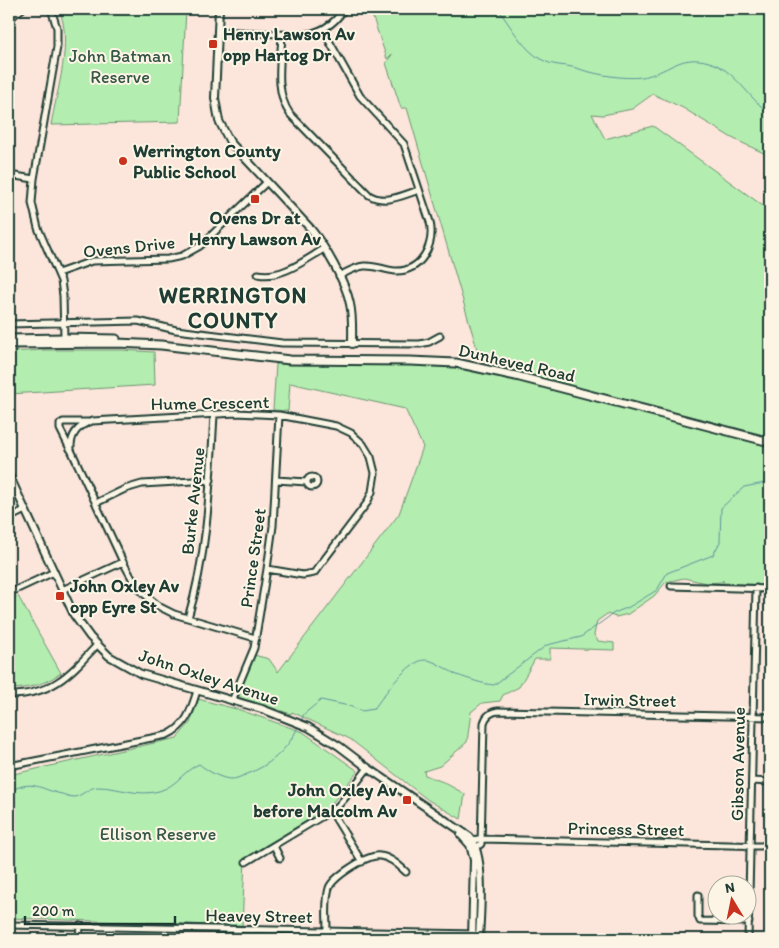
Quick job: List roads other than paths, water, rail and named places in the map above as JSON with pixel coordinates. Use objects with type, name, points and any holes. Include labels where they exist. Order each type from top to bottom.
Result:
[{"type":"main road","points":[[53,344],[64,338],[77,343]]},
{"type":"main road","name":"Dunheved Road","points":[[9,339],[121,339],[161,345]]},
{"type":"main road","name":"Dunheved Road","points":[[9,344],[161,345],[290,360],[426,361],[473,366],[770,442]]},
{"type":"street","points":[[9,19],[22,9]]},
{"type":"street","points":[[51,9],[56,25],[57,47],[32,194],[34,217],[63,290],[64,338]]},
{"type":"street","points":[[219,9],[215,98],[219,121],[230,142],[310,228],[324,250],[347,291],[351,306],[352,344]]},
{"type":"street","points":[[218,31],[282,35],[309,34],[323,30],[344,9]]},
{"type":"street","points":[[323,30],[358,93],[404,144],[420,190],[432,234],[430,245],[422,259],[414,266],[402,270],[365,266],[354,268],[339,276]]},
{"type":"street","points":[[282,35],[280,92],[284,105],[290,114],[368,195],[380,200],[388,200],[420,190]]},
{"type":"street","points":[[9,175],[34,179]]},
{"type":"street","name":"Ovens Drive","points":[[58,274],[92,261],[168,259],[182,256],[200,246],[266,182]]},
{"type":"street","points":[[258,274],[268,276],[281,272],[324,250]]},
{"type":"street","points":[[9,324],[138,321],[176,330],[282,343],[420,344],[440,336]]},
{"type":"street","name":"Hume Crescent","points":[[256,638],[164,610],[148,598],[134,582],[123,562],[60,429],[60,424],[63,422],[92,422],[236,413],[279,415],[336,426],[351,433],[363,444],[374,469],[374,481],[367,503],[314,573],[303,575],[267,569]]},
{"type":"street","name":"Burke Avenue","points":[[188,618],[196,591],[208,515],[214,414]]},
{"type":"street","name":"Prince Street","points":[[232,700],[254,648],[256,638],[273,531],[279,415]]},
{"type":"street","points":[[71,450],[75,432],[83,425],[92,422]]},
{"type":"street","name":"John Oxley Avenue","points":[[9,475],[62,590],[79,623],[97,646],[116,661],[150,677],[232,700],[308,727],[339,746],[449,824],[464,832],[475,845]]},
{"type":"street","points":[[96,503],[125,489],[142,484],[211,480]]},
{"type":"street","points":[[276,480],[307,482]]},
{"type":"street","points":[[9,518],[25,510]]},
{"type":"street","points":[[62,590],[123,562]]},
{"type":"street","points":[[9,593],[54,572]]},
{"type":"street","points":[[671,586],[770,589]]},
{"type":"street","name":"Gibson Avenue","points":[[750,876],[756,588]]},
{"type":"street","points":[[9,695],[36,692],[52,686],[70,673],[97,646]]},
{"type":"street","points":[[9,766],[170,734],[181,726],[188,717],[197,691]]},
{"type":"street","name":"Irwin Street","points":[[475,845],[484,723],[489,714],[498,711],[770,717]]},
{"type":"street","points":[[246,862],[331,811],[345,798],[368,768]]},
{"type":"street","points":[[752,781],[770,782]]},
{"type":"street","points":[[331,811],[362,862]]},
{"type":"street","points":[[475,845],[480,877],[476,937]]},
{"type":"street","name":"Princess Street","points":[[475,845],[770,846]]},
{"type":"street","points":[[274,846],[280,858]]},
{"type":"street","points":[[327,930],[328,895],[331,884],[341,874],[371,856],[381,856],[398,864],[406,872]]},
{"type":"street","points":[[698,895],[698,916],[700,921],[706,921]]},
{"type":"street","name":"Heavey Street","points":[[9,925],[327,930],[404,932],[476,937]]},
{"type":"street","points":[[79,939],[80,926]]},
{"type":"street","name":"Gibson Avenue","points":[[748,939],[749,926]]},
{"type":"street","points":[[404,932],[404,939]]},
{"type":"waterway","points":[[498,9],[525,46],[545,62],[603,75],[634,78],[647,76],[683,61],[699,60],[709,62],[727,71],[770,113]]},
{"type":"waterway","points":[[301,721],[304,714],[321,700],[362,711],[374,709],[404,672],[419,661],[429,660],[457,675],[494,685],[547,645],[581,637],[614,613],[629,607],[657,590],[667,573],[713,555],[720,542],[721,508],[744,487],[770,482]]},
{"type":"waterway","points":[[9,812],[12,790],[26,785],[37,786],[74,797],[98,787],[151,793],[171,786],[199,764],[220,777],[235,779],[270,762],[289,743],[298,727]]},
{"type":"place","name":"Henry Lawson Av opp Hartog Dr","points":[[213,44]]},
{"type":"place","name":"Werrington County Public School","points":[[123,161]]},
{"type":"place","name":"Ovens Dr at Henry Lawson Av","points":[[255,199]]},
{"type":"place","name":"John Oxley Av opp Eyre St","points":[[60,596]]},
{"type":"place","name":"John Oxley Av before Malcolm Av","points":[[407,800]]},
{"type":"district","name":"WERRINGTON COUNTY","points":[[233,308]]},
{"type":"park label","name":"John Batman Reserve","points":[[120,66]]},
{"type":"park label","name":"Ellison Reserve","points":[[158,834]]}]
